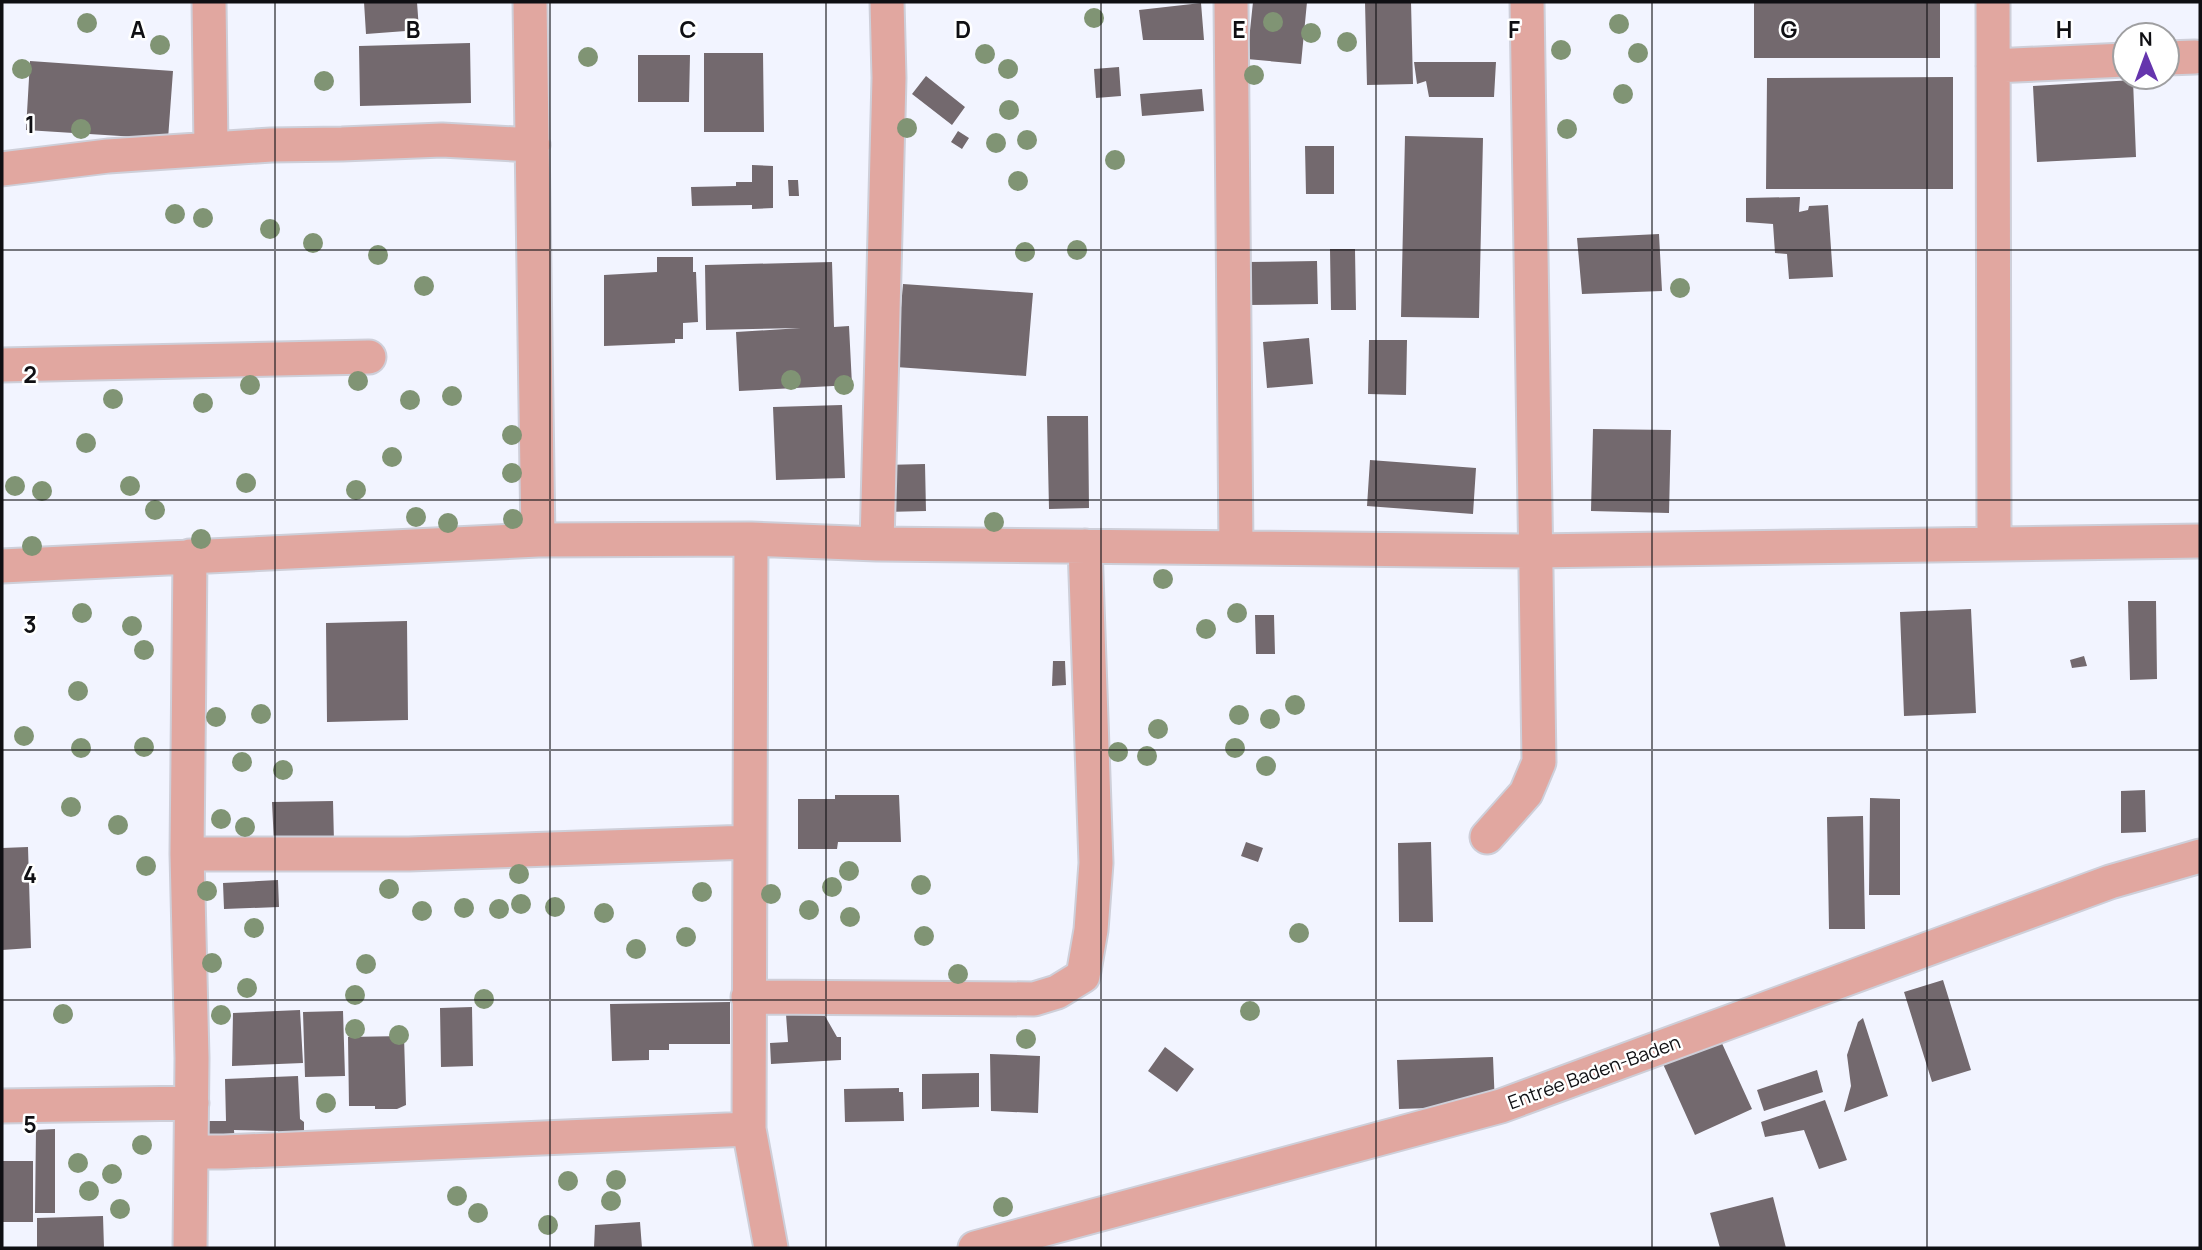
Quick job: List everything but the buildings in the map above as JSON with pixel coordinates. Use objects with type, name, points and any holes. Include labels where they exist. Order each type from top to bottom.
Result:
[{"type":"street","points":[[209,2],[211,148]]},
{"type":"street","points":[[530,2],[538,540]]},
{"type":"street","points":[[877,544],[889,79],[887,2]]},
{"type":"street","points":[[1231,2],[1236,548]]},
{"type":"street","points":[[1487,837],[1526,793],[1539,762],[1527,2]]},
{"type":"street","points":[[1993,2],[1994,542]]},
{"type":"street","points":[[1993,66],[2111,61]]},
{"type":"street","points":[[2,169],[108,156],[211,148],[442,140],[533,145]]},
{"type":"street","points":[[2,365],[369,357]]},
{"type":"street","points":[[751,539],[749,1129],[771,1248]]},
{"type":"street","points":[[2,566],[538,540],[751,539],[877,544],[1535,551],[2200,541]]},
{"type":"street","points":[[748,997],[1034,999],[1057,992],[1083,976],[1091,930],[1096,863],[1085,546]]},
{"type":"street","points":[[190,556],[187,854],[192,1103],[190,1248]]},
{"type":"street","points":[[187,854],[410,854],[750,842]]},
{"type":"street","name":"Entrée Baden-Baden","points":[[975,1248],[1501,1106],[2110,882],[2200,856]]},
{"type":"street","points":[[2,1106],[192,1103]]},
{"type":"street","points":[[191,1152],[749,1129]]}]
